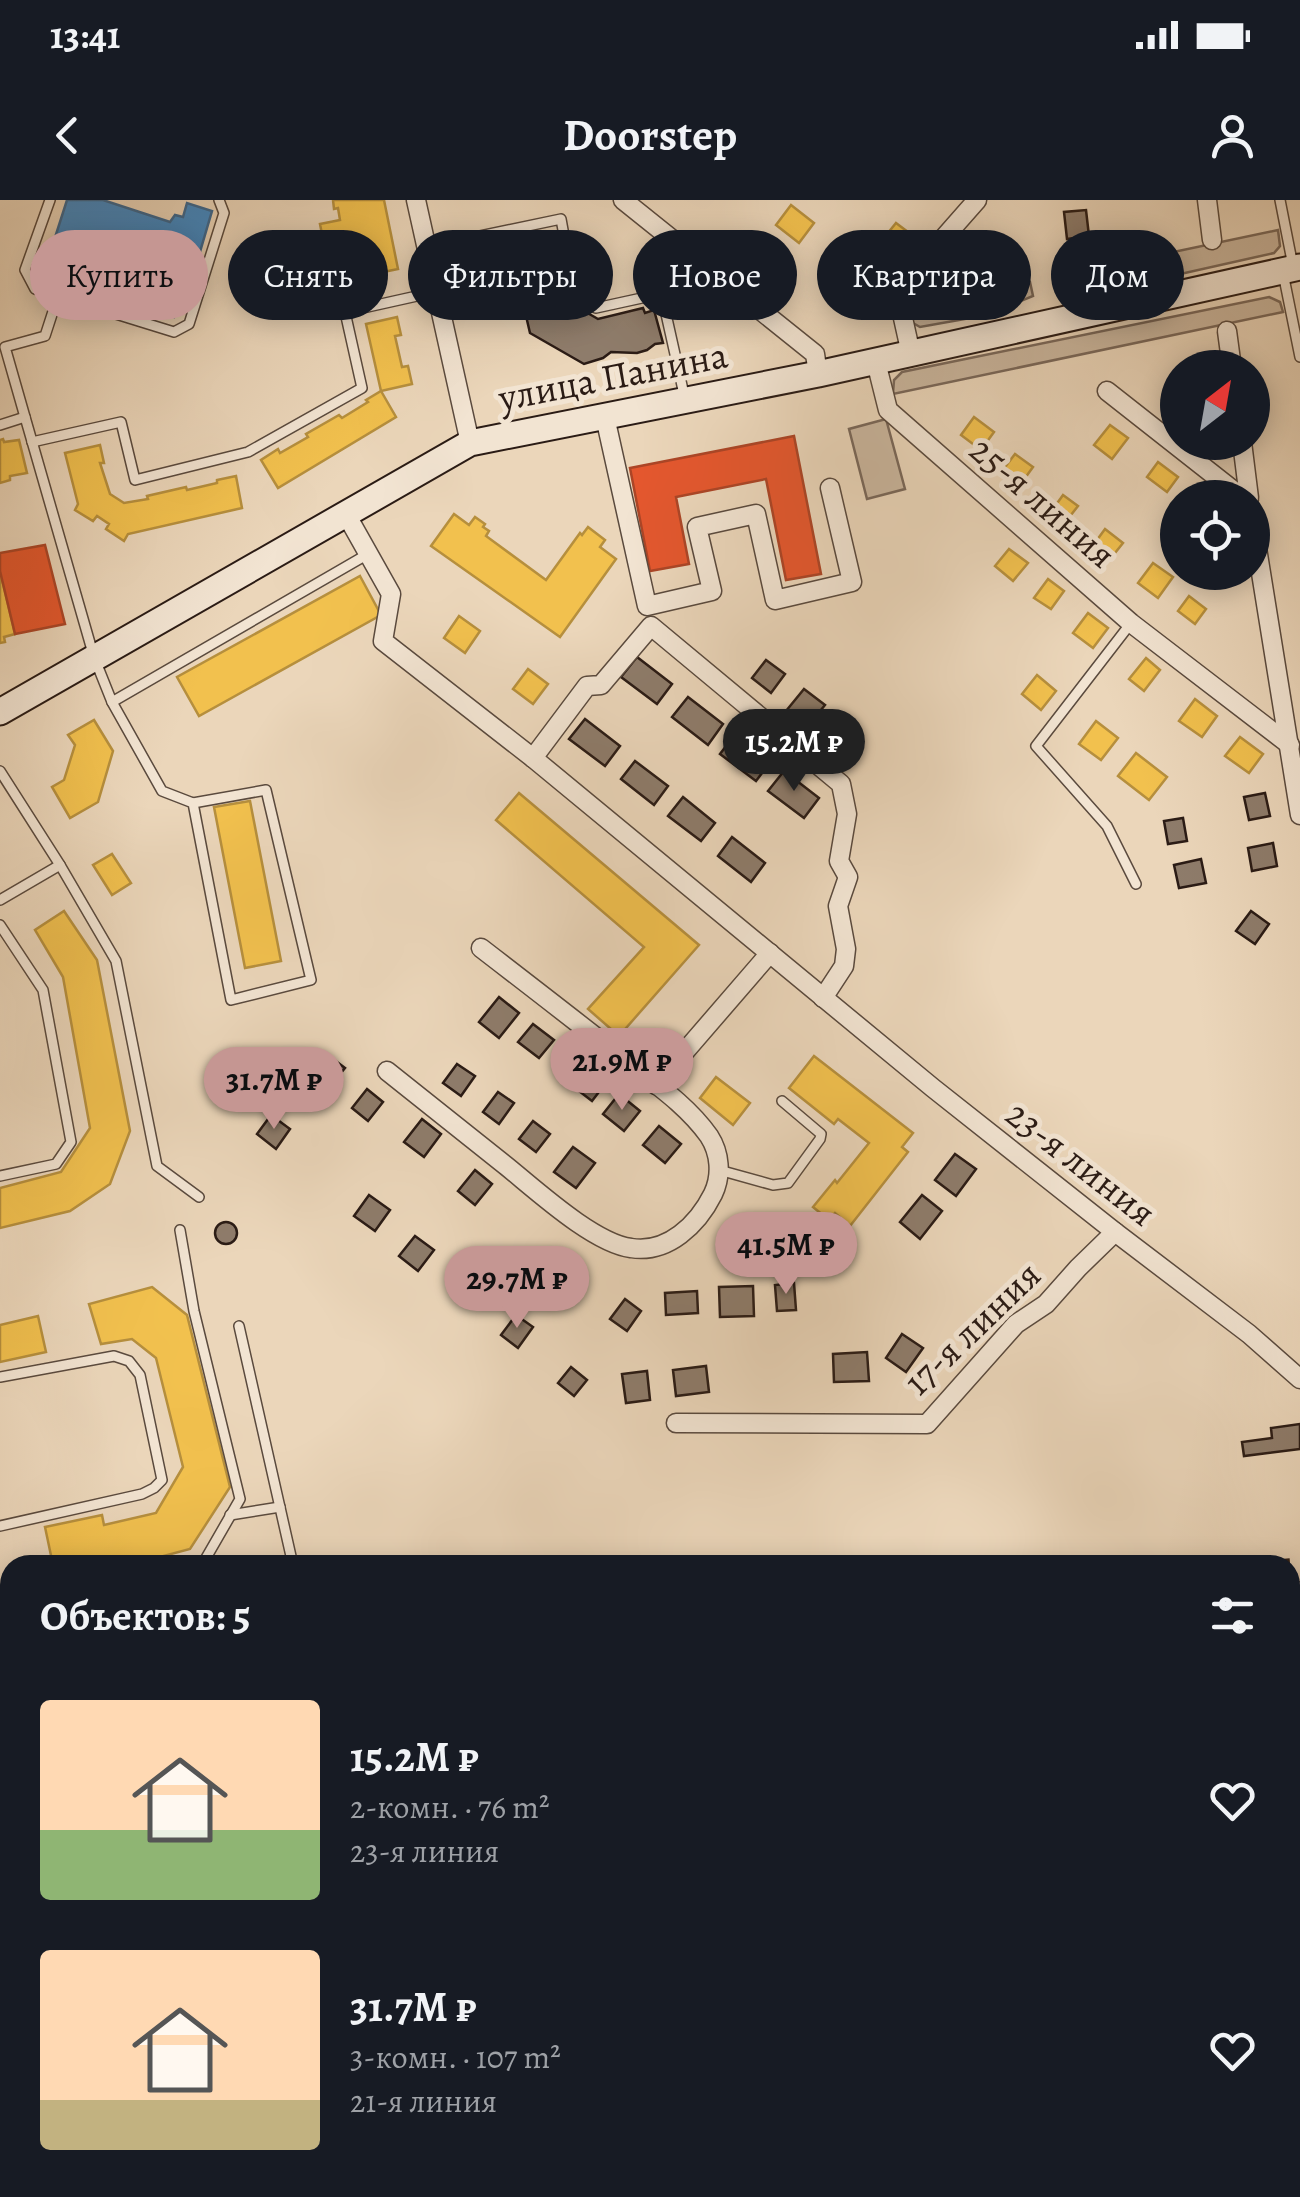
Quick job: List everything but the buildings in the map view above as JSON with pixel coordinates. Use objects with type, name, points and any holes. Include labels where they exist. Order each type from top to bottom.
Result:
[{"type":"street","points":[[416,200],[423,230]]},
{"type":"street","points":[[622,200],[815,354],[818,374]]},
{"type":"street","points":[[911,354],[897,291],[978,200]]},
{"type":"street","points":[[1207,200],[1212,240]]},
{"type":"street","name":"улица Панина","points":[[0,712],[470,443],[876,362],[1292,269]]},
{"type":"street","points":[[444,320],[470,443]]},
{"type":"street","points":[[1226,331],[1229,350]]},
{"type":"street","name":"25-я линия","points":[[876,362],[888,410],[1131,623],[1290,745]]},
{"type":"street","points":[[1107,392],[1222,480]]},
{"type":"street","points":[[604,417],[647,606],[712,592],[697,527],[756,514],[776,600],[852,582],[830,488]]},
{"type":"street","name":"23-я линия","points":[[346,514],[391,594],[382,641],[534,758],[823,998],[1300,1378]]},
{"type":"street","points":[[1264,590],[1300,815]]},
{"type":"street","points":[[534,758],[588,686],[601,685],[651,626],[841,784],[846,814],[839,861],[848,877],[838,906],[846,949],[844,966],[823,998]]},
{"type":"street","points":[[387,1070],[557,1207],[626,1248],[660,1245],[696,1223],[716,1189],[720,1170],[710,1138],[690,1113],[481,948]]},
{"type":"street","points":[[656,1085],[770,953]]},
{"type":"street","name":"17-я линия","points":[[676,1423],[927,1424],[1016,1324],[1046,1304],[1114,1232]]},
{"type":"lane","points":[[40,230],[50,200]]},
{"type":"lane","points":[[208,264],[224,213],[219,200]]},
{"type":"lane","points":[[1280,200],[1292,269],[1300,357]]},
{"type":"lane","points":[[508,230],[561,219],[563,230]]},
{"type":"lane","points":[[613,304],[651,296],[664,305],[685,401]]},
{"type":"lane","points":[[32,442],[122,422],[135,480],[248,452],[362,388],[345,312],[408,298]]},
{"type":"lane","points":[[50,320],[45,336],[5,347],[94,657],[112,702],[162,791],[193,803],[266,790],[311,980],[231,1000],[193,803]]},
{"type":"lane","points":[[135,320],[174,332],[190,320]]},
{"type":"lane","points":[[0,425],[25,417]]},
{"type":"lane","points":[[112,702],[368,554]]},
{"type":"lane","points":[[1131,623],[1036,746],[1107,826],[1136,884]]},
{"type":"lane","points":[[0,772],[116,960],[157,1166],[200,1197]]},
{"type":"lane","points":[[0,900],[60,864]]},
{"type":"lane","points":[[0,925],[42,990],[72,1142],[56,1164],[0,1176]]},
{"type":"lane","points":[[720,1170],[773,1185],[788,1183],[821,1134],[782,1101]]},
{"type":"lane","points":[[180,1230],[194,1311],[240,1499],[208,1555]]},
{"type":"lane","points":[[239,1326],[291,1555]]},
{"type":"lane","points":[[0,1377],[114,1356],[129,1361],[140,1375],[162,1480],[142,1494],[0,1526]]},
{"type":"lane","points":[[230,1515],[280,1507]]},
{"type":"shaded area","points":[[1278,230],[1280,246],[1274,253],[1184,273],[1184,250]]},
{"type":"shaded area","points":[[1269,297],[1280,302],[1283,312],[893,394],[894,380],[902,372],[1156,320],[1184,320],[1184,314]]},
{"type":"shaded area","points":[[912,320],[959,320],[920,327]]},
{"type":"shaded area","points":[[886,419],[905,489],[867,499],[849,429]]}]
